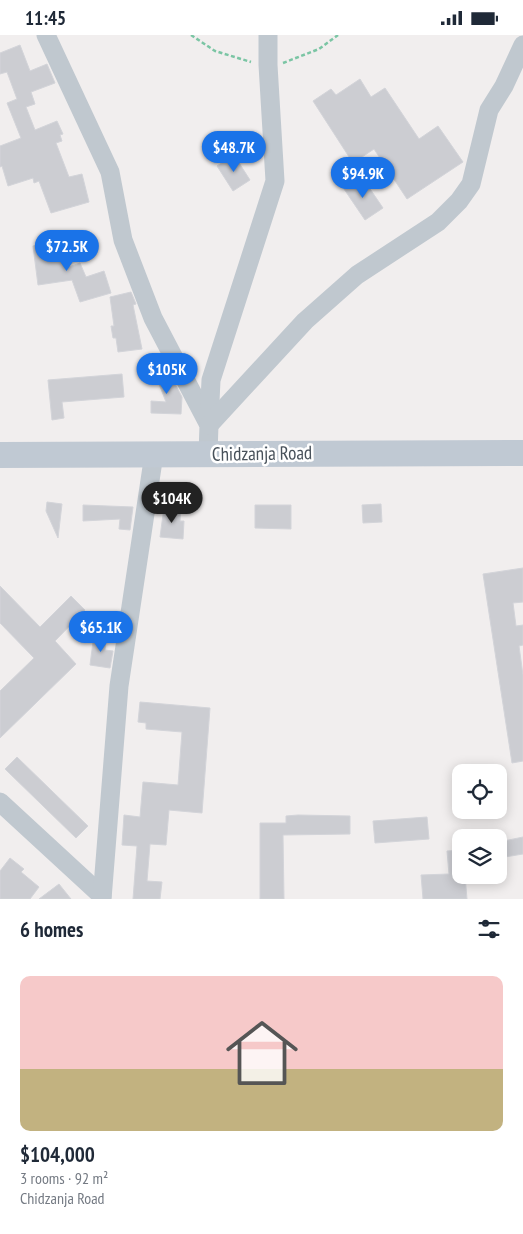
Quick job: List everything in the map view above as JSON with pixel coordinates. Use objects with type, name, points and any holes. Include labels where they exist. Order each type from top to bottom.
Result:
[{"type":"street","points":[[46,35],[110,172],[123,241],[153,318],[208,425]]},
{"type":"street","points":[[208,454],[211,381],[275,181],[268,35]]},
{"type":"street","points":[[208,425],[305,321],[356,275],[438,222],[460,201],[471,184],[489,110],[504,86],[523,45]]},
{"type":"street","name":"Chidzanja Road","points":[[0,455],[523,453]]},
{"type":"street","points":[[102,897],[119,686],[154,454]]},
{"type":"street","points":[[0,802],[102,897]]},
{"type":"building","points":[[20,45],[30,71],[47,64],[55,83],[31,92],[35,104],[26,107],[35,130],[57,121],[63,134],[60,135],[62,141],[56,143],[69,177],[82,174],[89,202],[51,213],[39,181],[34,183],[33,178],[8,186],[2,166],[0,167],[0,146],[21,138],[7,103],[17,99],[7,72],[0,74],[0,53]]},
{"type":"building","points":[[360,79],[371,97],[385,88],[419,139],[438,126],[463,162],[407,199],[374,149],[353,163],[313,101],[331,89],[336,95]]},
{"type":"building","points":[[234,155],[250,180],[233,191],[217,166]]},
{"type":"building","points":[[362,177],[383,208],[365,220],[344,189]]},
{"type":"building","points":[[64,240],[69,267],[80,263],[86,277],[104,271],[111,293],[80,302],[72,280],[38,285],[33,246]]},
{"type":"building","points":[[131,292],[136,304],[133,305],[142,349],[118,352],[116,338],[113,338],[111,326],[114,326],[110,297]]},
{"type":"building","points":[[166,367],[182,397],[181,414],[151,413],[151,401],[166,402],[154,371]]},
{"type":"building","points":[[122,374],[124,397],[62,402],[64,418],[52,420],[48,380]]},
{"type":"building","points":[[47,502],[62,504],[58,538],[46,511]]},
{"type":"building","points":[[381,504],[382,522],[363,523],[362,505]]},
{"type":"building","points":[[83,505],[133,507],[130,530],[119,529],[120,519],[83,521]]},
{"type":"building","points":[[255,505],[291,505],[291,529],[255,528]]},
{"type":"building","points":[[164,507],[181,508],[180,521],[184,521],[183,539],[160,537]]},
{"type":"building","points":[[523,568],[523,602],[513,603],[516,626],[523,625],[523,645],[519,646],[523,675],[523,761],[512,763],[483,574]]},
{"type":"building","points":[[0,586],[40,627],[71,596],[85,610],[55,641],[76,664],[0,738],[0,691],[34,658],[0,623]]},
{"type":"building","points":[[94,634],[106,636],[105,650],[113,651],[110,668],[90,665]]},
{"type":"building","points":[[140,702],[210,708],[202,813],[169,810],[166,845],[150,844],[147,881],[162,882],[160,899],[133,899],[137,846],[122,845],[124,815],[140,817],[143,782],[178,785],[182,732],[146,729],[146,723],[138,722]]},
{"type":"building","points":[[17,757],[88,826],[76,838],[5,769]]},
{"type":"building","points":[[286,816],[350,816],[350,834],[283,835],[284,899],[260,899],[260,823],[286,823]]},
{"type":"building","points":[[427,817],[429,839],[375,843],[373,821]]},
{"type":"building","points":[[523,837],[523,854],[507,857],[507,840]]},
{"type":"building","points":[[447,851],[452,851],[452,884],[466,884],[467,899],[423,899],[421,875],[449,874]]},
{"type":"building","points":[[10,858],[24,869],[21,872],[39,887],[30,899],[0,899],[0,871]]},
{"type":"building","points":[[59,884],[71,899],[39,899]]}]
